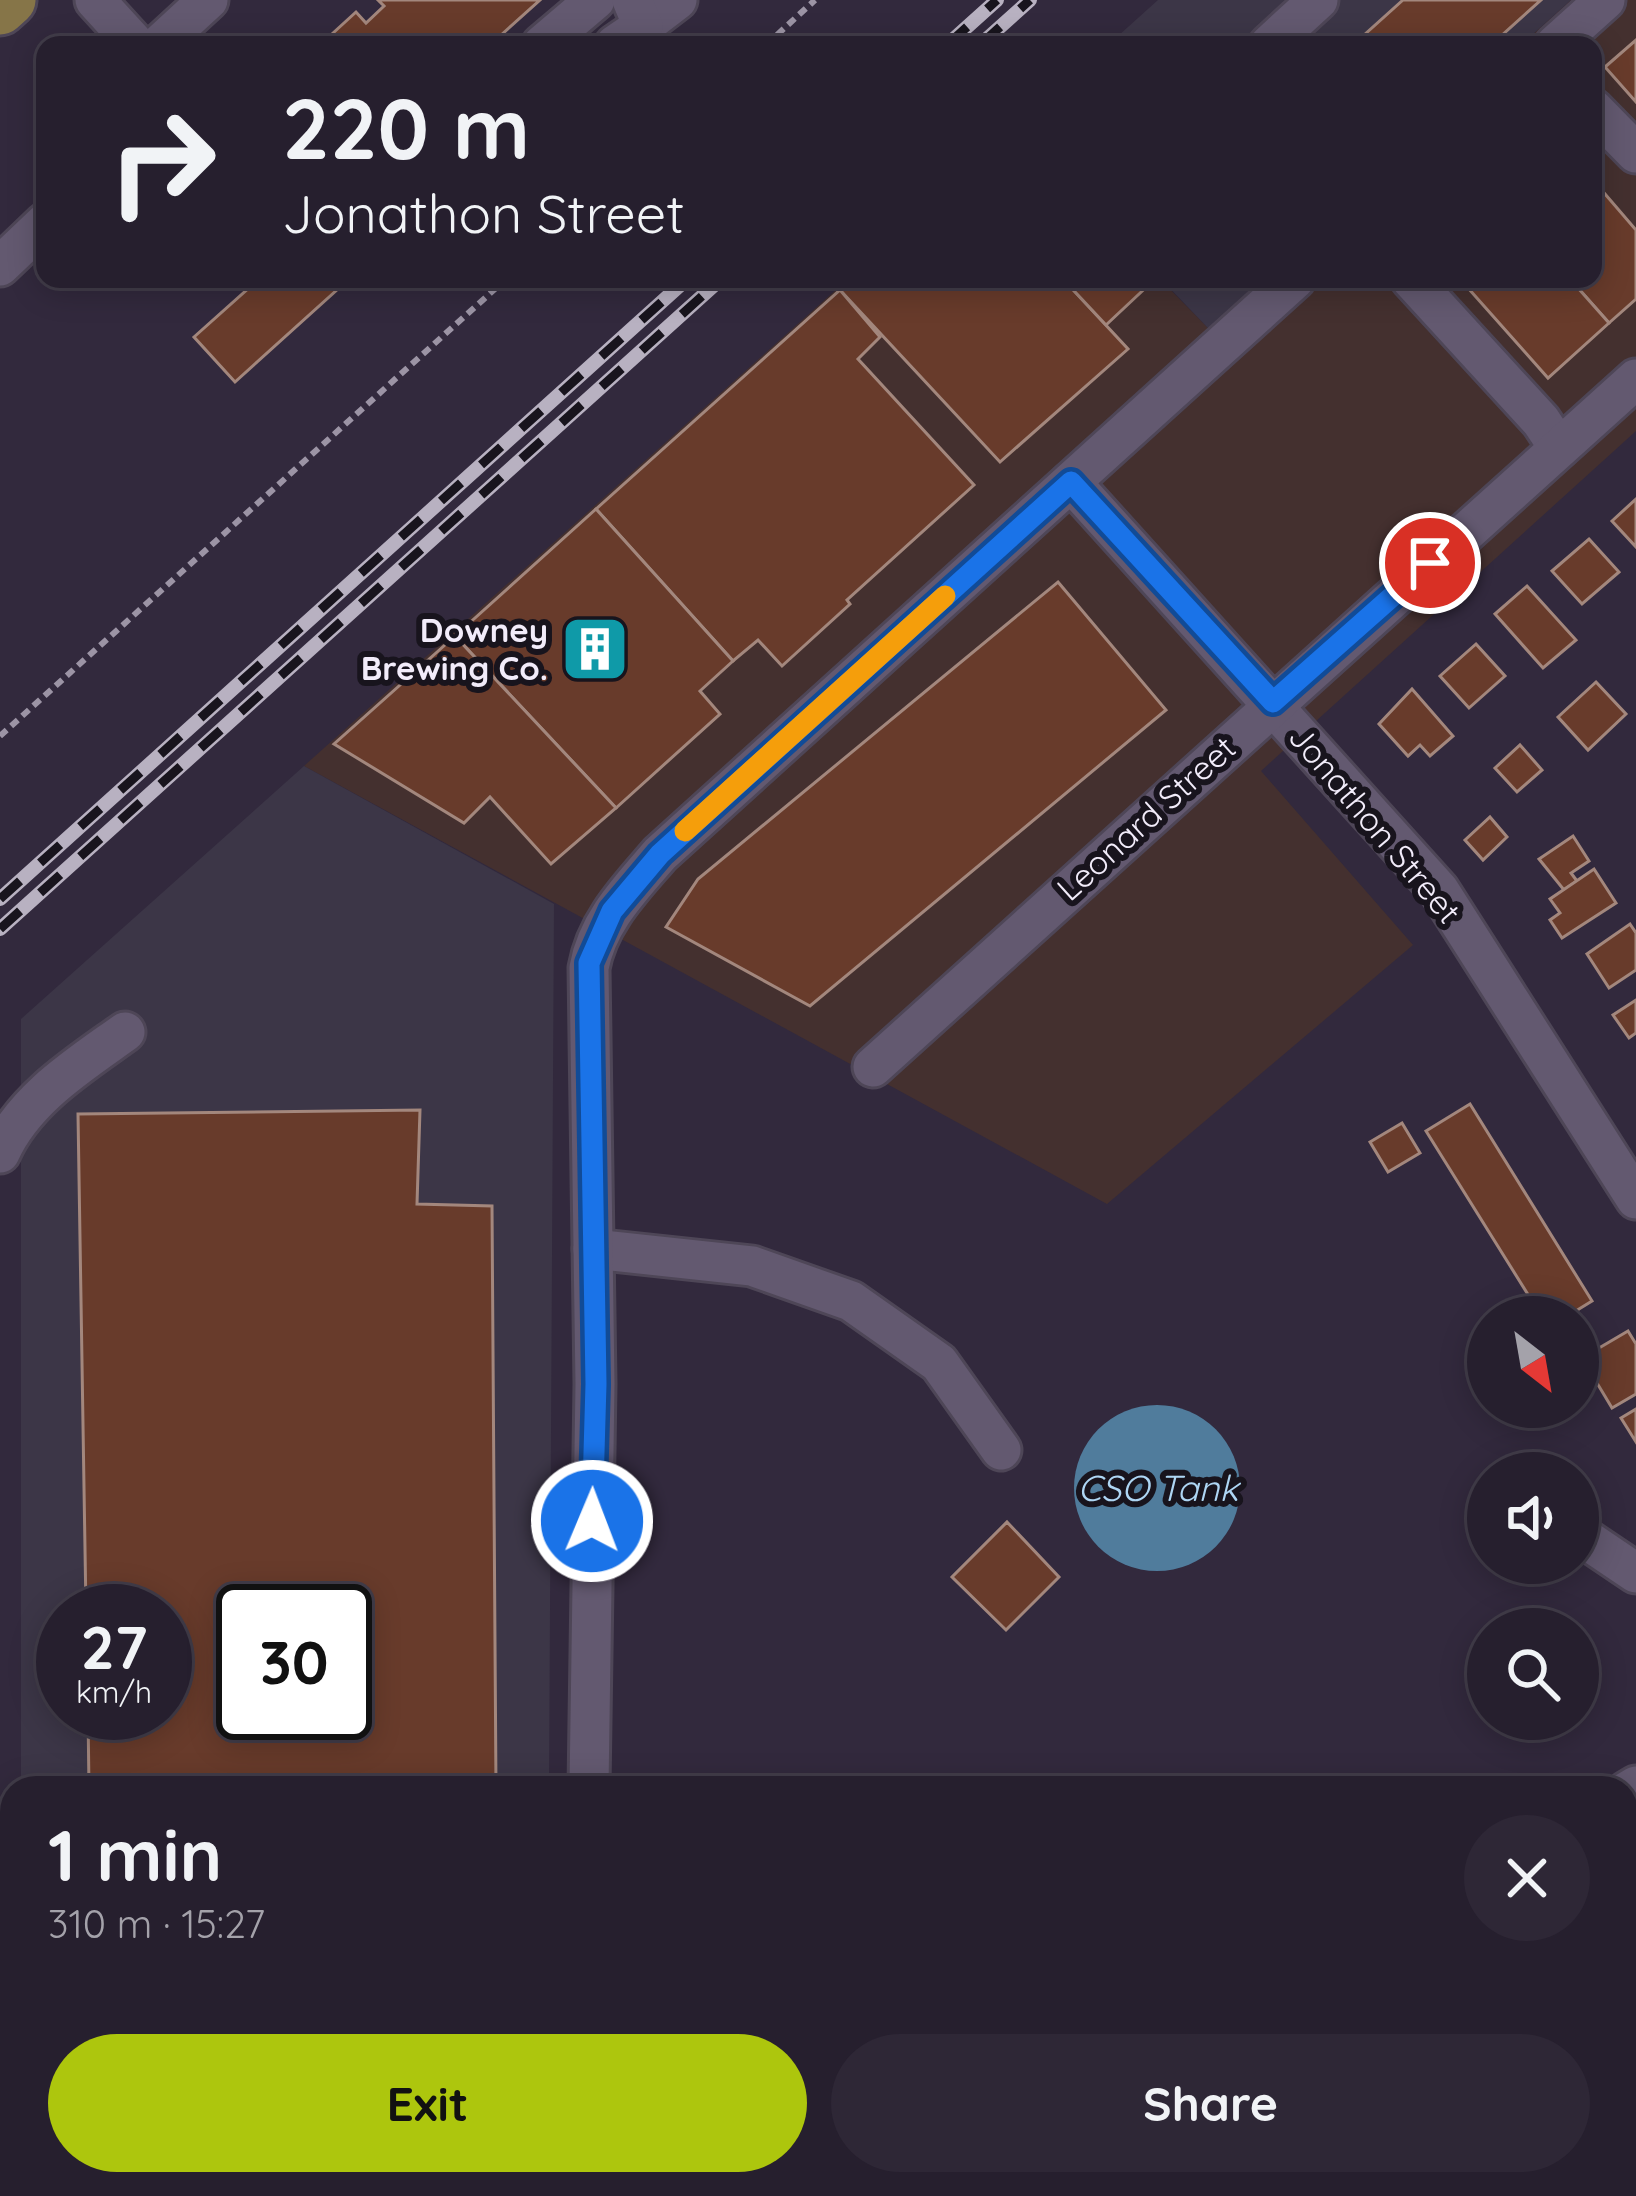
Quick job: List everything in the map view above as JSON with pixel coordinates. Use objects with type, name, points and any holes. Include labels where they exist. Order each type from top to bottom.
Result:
[{"type":"main road","points":[[0,9],[10,0]]},
{"type":"street","points":[[94,0],[128,36]]},
{"type":"street","points":[[169,36],[208,0]]},
{"type":"street","points":[[553,36],[596,0]]},
{"type":"street","points":[[630,24],[677,0]]},
{"type":"street","points":[[1279,36],[1318,0]]},
{"type":"street","points":[[1565,36],[1605,0]]},
{"type":"street","points":[[1602,118],[1636,153]]},
{"type":"street","points":[[0,266],[36,232]]},
{"type":"street","points":[[589,1776],[596,1384],[589,963],[612,911],[660,854],[1285,288]]},
{"type":"street","points":[[1419,288],[1541,421],[1559,448]]},
{"type":"street","name":"Leonard Street","points":[[873,1067],[1636,379]]},
{"type":"street","name":"Jonathon Street","points":[[1071,482],[1439,890],[1636,1199]]},
{"type":"street","points":[[0,1153],[32,1107],[64,1075],[125,1033]]},
{"type":"street","points":[[593,1249],[752,1266],[851,1300],[939,1363],[1001,1450]]},
{"type":"street","points":[[1599,1548],[1636,1573]]},
{"type":"path","points":[[776,36],[815,0]]},
{"type":"path","points":[[0,736],[496,288]]},
{"type":"shaded area","points":[[1158,0],[1571,0],[1531,36],[1118,36]]},
{"type":"shaded area","points":[[1571,0],[1636,0],[1636,431],[1261,771],[1413,945],[1107,1204],[304,766],[838,288],[1169,288],[1208,328],[1252,288],[1602,288],[1602,36],[1531,36]]},
{"type":"shaded area","points":[[1170,288],[1252,288],[1208,328]]},
{"type":"shaded area","points":[[304,766],[554,904],[549,1776],[21,1776],[21,1019]]},
{"type":"water","name":"CSO Tank","points":[[1157,1405],[1189,1411],[1216,1429],[1234,1456],[1240,1488],[1234,1520],[1216,1547],[1189,1565],[1157,1571],[1125,1565],[1098,1547],[1080,1520],[1074,1488],[1080,1456],[1098,1429],[1125,1411]]},
{"type":"building","points":[[378,0],[540,0],[500,36],[330,36],[356,12],[366,23],[384,6]]},
{"type":"building","points":[[1403,0],[1541,0],[1501,36],[1363,36]]},
{"type":"building","points":[[1636,40],[1636,102],[1605,67]]},
{"type":"building","points":[[1602,190],[1636,230],[1636,299],[1609,323],[1578,288],[1602,288]]},
{"type":"building","points":[[249,288],[339,288],[235,382],[194,337]]},
{"type":"building","points":[[1071,288],[1128,349],[1000,462],[840,290]]},
{"type":"building","points":[[1071,288],[1145,288],[1106,325]]},
{"type":"building","points":[[1468,288],[1578,288],[1609,323],[1548,378]]},
{"type":"building","points":[[840,290],[880,337],[858,359],[974,485],[782,666],[758,640],[733,661],[596,509]]},
{"type":"building","points":[[1636,499],[1636,547],[1612,521]]},
{"type":"building","name":"Downey Brewing Co.","points":[[596,509],[733,661],[700,691],[720,714],[616,808],[455,636]]},
{"type":"building","points":[[1589,539],[1619,572],[1582,604],[1552,571]]},
{"type":"building","points":[[1058,582],[1166,710],[810,1006],[666,927],[698,879]]},
{"type":"building","points":[[1527,586],[1576,640],[1543,668],[1495,614]]},
{"type":"building","points":[[455,636],[616,808],[551,864],[490,797],[464,823],[334,744]]},
{"type":"building","points":[[1476,644],[1505,676],[1469,708],[1440,676]]},
{"type":"building","points":[[1596,682],[1626,714],[1588,750],[1558,717]]},
{"type":"building","points":[[1412,689],[1453,736],[1430,756],[1420,745],[1408,756],[1379,724]]},
{"type":"building","points":[[1520,745],[1542,770],[1517,792],[1495,768]]},
{"type":"building","points":[[1490,817],[1507,837],[1483,860],[1465,840]]},
{"type":"building","points":[[1573,836],[1589,861],[1571,873],[1577,881],[1564,890],[1539,859]]},
{"type":"building","points":[[1594,869],[1616,903],[1562,938],[1550,920],[1560,913],[1550,899]]},
{"type":"building","points":[[1630,924],[1636,933],[1636,970],[1609,988],[1587,954]]},
{"type":"building","points":[[1636,1000],[1636,1033],[1629,1038],[1613,1015]]},
{"type":"building","points":[[1470,1104],[1589,1296],[1529,1296],[1426,1131]]},
{"type":"building","points":[[420,1110],[417,1204],[492,1206],[496,1776],[89,1776],[88,1740],[192,1740],[192,1584],[86,1584],[78,1114]]},
{"type":"building","points":[[1402,1123],[1420,1153],[1388,1172],[1370,1142]]},
{"type":"building","points":[[1628,1331],[1636,1344],[1636,1394],[1612,1408],[1599,1386],[1599,1348]]},
{"type":"building","points":[[1636,1409],[1636,1442],[1621,1418]]},
{"type":"building","points":[[1007,1522],[1059,1577],[1006,1630],[952,1577]]},
{"type":"railway","points":[[957,36],[997,0]]},
{"type":"railway","points":[[990,36],[1030,0]]},
{"type":"railway","points":[[0,899],[677,288]]},
{"type":"railway","points":[[0,929],[711,288]]},
{"type":"slow traffic","points":[[685,831],[945,596]]},
{"type":"place","name":"Downey Brewing Co.","points":[[595,649]]},
{"type":"route","points":[[592,1521],[596,1384],[589,963],[612,911],[660,854],[1071,482],[1273,702],[1430,563]]}]
